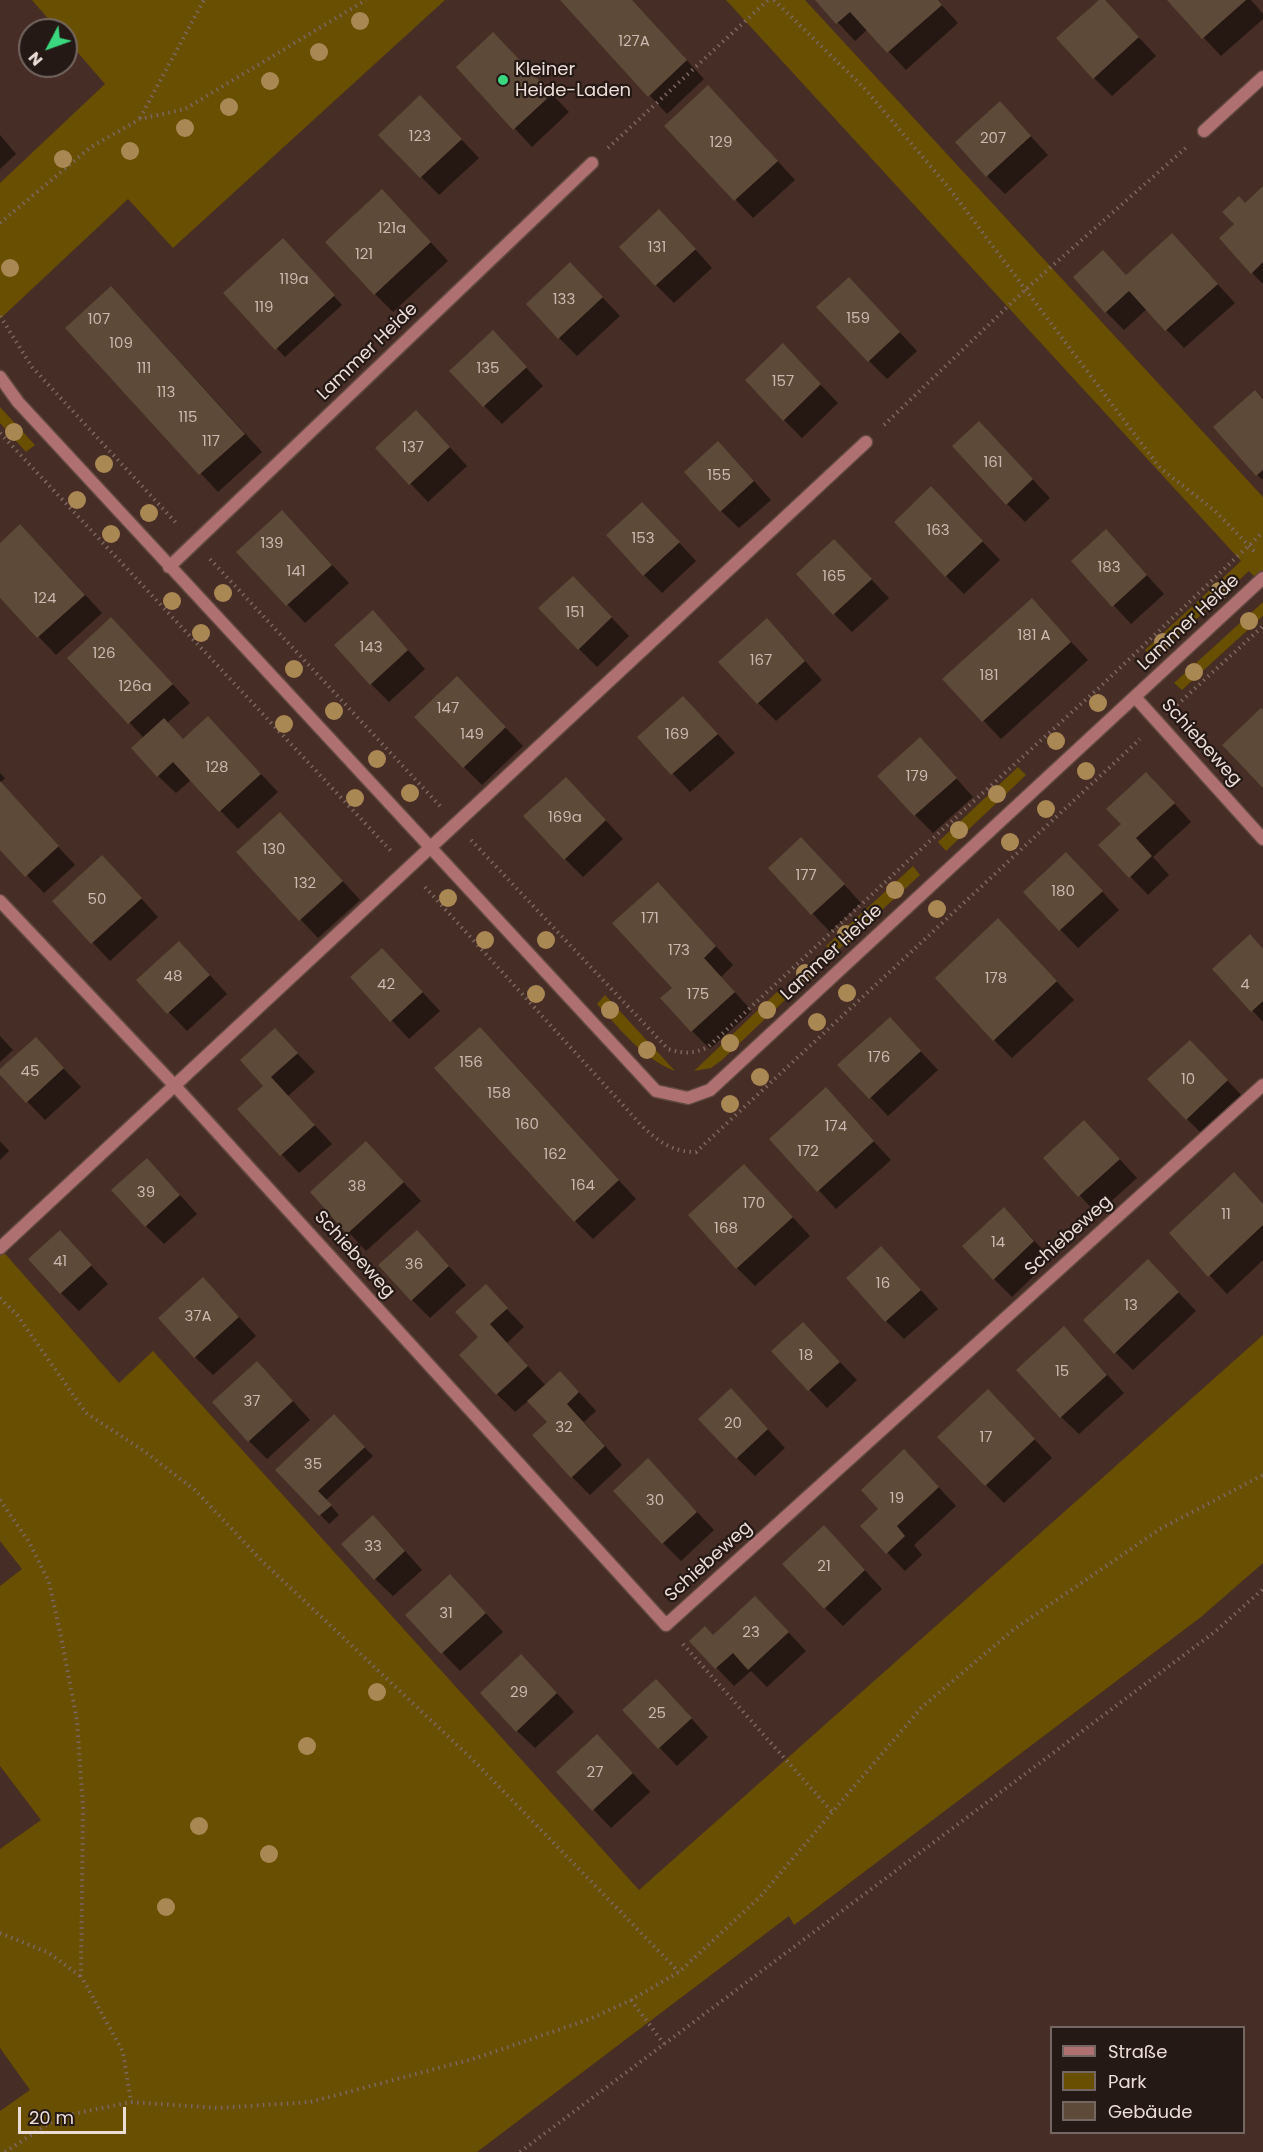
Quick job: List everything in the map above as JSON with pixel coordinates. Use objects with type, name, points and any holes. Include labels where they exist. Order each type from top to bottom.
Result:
[{"type":"street","points":[[1204,131],[1263,77]]},
{"type":"street","name":"Lammer Heide","points":[[169,567],[592,163]]},
{"type":"street","name":"Lammer Heide","points":[[0,377],[18,402],[169,567],[656,1091],[688,1098],[710,1090],[1263,578]]},
{"type":"street","points":[[0,1248],[866,442]]},
{"type":"street","name":"Schiebeweg","points":[[1136,697],[1263,839]]},
{"type":"street","name":"Schiebeweg","points":[[0,901],[175,1086],[666,1625],[1263,1085]]},
{"type":"path","points":[[140,119],[204,0]]},
{"type":"path","points":[[0,223],[91,147],[140,119],[185,109],[366,0]]},
{"type":"path","points":[[592,163],[768,0]]},
{"type":"path","points":[[774,0],[865,89],[949,188],[1160,468],[1214,510],[1263,561]]},
{"type":"path","points":[[866,442],[1025,290],[1204,131]]},
{"type":"path","points":[[0,316],[32,367],[457,825],[668,1049],[685,1054],[696,1053],[717,1039],[909,860],[1104,684],[1263,532]]},
{"type":"path","points":[[0,433],[408,869],[641,1125],[657,1140],[680,1152],[696,1152],[1263,626]]},
{"type":"path","points":[[0,1298],[17,1315],[86,1413],[195,1490],[262,1561],[473,1760],[679,1972]]},
{"type":"path","points":[[5,2152],[60,2116],[131,2102],[218,2108],[310,2102],[473,2059],[590,2019],[631,2000],[679,1972],[760,1897],[834,1814],[921,1708],[1013,1630],[1160,1529],[1263,1475]]},
{"type":"path","points":[[0,1500],[29,1542],[49,1582],[77,1720],[83,1808],[81,1976]]},
{"type":"path","points":[[520,2152],[1216,1631],[1263,1589]]},
{"type":"path","points":[[666,1625],[834,1814]]},
{"type":"path","points":[[0,1933],[49,1953],[81,1976],[123,2052],[131,2102]]},
{"type":"path","points":[[631,2000],[664,2044]]},
{"type":"green space","points":[[32,0],[445,0],[173,248],[128,199],[0,319],[0,183],[105,84],[78,53],[78,18],[48,18]]},
{"type":"green space","points":[[726,0],[805,0],[1263,497],[1263,585],[1249,571],[1154,658],[1145,650],[1241,561]]},
{"type":"green space","points":[[0,407],[35,445],[26,452],[0,423]]},
{"type":"green space","points":[[1263,602],[1263,616],[1182,690],[1174,683]]},
{"type":"green space","points":[[1018,767],[1026,775],[946,851],[938,842]]},
{"type":"green space","points":[[913,866],[920,875],[834,954],[826,946]]},
{"type":"green space","points":[[778,991],[786,999],[722,1060],[711,1068],[694,1071]]},
{"type":"green space","points":[[605,995],[675,1071],[652,1059],[615,1024],[597,1004]]},
{"type":"green space","points":[[0,1248],[119,1383],[153,1351],[639,1890],[1263,1335],[1263,1563],[1201,1617],[794,1925],[789,1916],[477,2152],[0,2152],[0,2111],[30,2090],[0,2048],[0,1849],[41,1820],[0,1766],[0,1586],[22,1569],[0,1541]]},
{"type":"building","points":[[560,0],[632,0],[687,60],[648,97]]},
{"type":"building","points":[[815,0],[938,0],[942,5],[887,53],[850,12],[836,24]]},
{"type":"building","points":[[1099,0],[1105,0],[1139,37],[1093,79],[1056,38]]},
{"type":"building","points":[[1167,0],[1246,0],[1202,39]]},
{"type":"building","name":"Kleiner Heide-Laden","points":[[493,32],[552,94],[513,130],[456,67]]},
{"type":"building","points":[[708,85],[778,161],[734,201],[664,126]]},
{"type":"building","points":[[420,95],[462,139],[420,178],[378,135]]},
{"type":"building","points":[[1000,101],[1031,136],[986,177],[955,142]]},
{"type":"building","points":[[1263,186],[1263,262],[1251,274],[1219,238],[1234,224],[1222,212],[1239,196],[1245,203]]},
{"type":"building","points":[[382,189],[431,242],[374,295],[325,242]]},
{"type":"building","points":[[659,209],[696,249],[655,286],[619,247]]},
{"type":"building","points":[[1172,233],[1218,284],[1165,331],[1129,291],[1105,313],[1073,277],[1103,250],[1126,275]]},
{"type":"building","points":[[283,238],[335,295],[275,350],[223,293]]},
{"type":"building","points":[[570,262],[603,297],[558,339],[526,304]]},
{"type":"building","points":[[849,277],[900,332],[868,362],[816,307]]},
{"type":"building","points":[[111,286],[245,434],[199,475],[65,328]]},
{"type":"building","points":[[493,330],[527,367],[483,407],[449,371]]},
{"type":"building","points":[[783,343],[821,384],[783,421],[745,380]]},
{"type":"building","points":[[1255,390],[1263,400],[1263,470],[1256,476],[1213,427]]},
{"type":"building","points":[[416,410],[450,447],[409,485],[375,448]]},
{"type":"building","points":[[979,421],[1033,479],[1006,505],[952,446]]},
{"type":"building","points":[[718,441],[754,481],[720,512],[684,472]]},
{"type":"building","points":[[931,486],[983,541],[945,577],[894,522]]},
{"type":"building","points":[[642,502],[680,542],[643,576],[606,535]]},
{"type":"building","points":[[282,510],[332,565],[286,606],[236,552]]},
{"type":"building","points":[[20,524],[85,595],[37,638],[0,598],[0,543]]},
{"type":"building","points":[[1106,529],[1147,575],[1112,607],[1071,561]]},
{"type":"building","points":[[834,539],[872,579],[833,615],[796,574]]},
{"type":"building","points":[[573,576],[612,617],[578,650],[538,608]]},
{"type":"building","points":[[1032,598],[1071,642],[982,722],[942,679]]},
{"type":"building","points":[[373,610],[408,650],[370,685],[334,645]]},
{"type":"building","points":[[111,617],[173,684],[128,724],[67,658]]},
{"type":"building","points":[[767,618],[805,661],[757,704],[718,662]]},
{"type":"building","points":[[457,676],[506,727],[463,768],[414,717]]},
{"type":"building","points":[[683,696],[718,734],[671,775],[637,737]]},
{"type":"building","points":[[1261,708],[1263,710],[1263,788],[1222,745]]},
{"type":"building","points":[[208,716],[261,774],[219,812],[173,762],[157,777],[131,748],[164,718],[183,739]]},
{"type":"building","points":[[920,737],[957,778],[914,816],[877,776]]},
{"type":"building","points":[[1146,772],[1175,803],[1136,838],[1152,856],[1129,878],[1098,845],[1121,824],[1106,809]]},
{"type":"building","points":[[566,777],[606,820],[564,860],[523,816]]},
{"type":"building","points":[[0,781],[59,846],[25,877],[0,850]]},
{"type":"building","points":[[280,812],[343,881],[299,921],[236,852]]},
{"type":"building","points":[[801,837],[845,884],[811,915],[768,868]]},
{"type":"building","points":[[1066,852],[1103,891],[1059,931],[1023,892]]},
{"type":"building","points":[[102,855],[142,898],[91,944],[52,901]]},
{"type":"building","points":[[658,882],[716,946],[704,958],[735,992],[691,1032],[660,998],[672,988],[612,923]]},
{"type":"building","points":[[998,918],[1057,981],[993,1041],[935,978]]},
{"type":"building","points":[[1250,934],[1263,949],[1263,1001],[1251,1012],[1212,969]]},
{"type":"building","points":[[179,941],[210,975],[167,1014],[136,980]]},
{"type":"building","points":[[382,948],[423,992],[390,1022],[350,977]]},
{"type":"building","points":[[890,1017],[921,1051],[869,1099],[837,1065]]},
{"type":"building","points":[[480,1027],[619,1180],[574,1222],[434,1068]]},
{"type":"building","points":[[275,1028],[298,1053],[271,1077],[315,1125],[280,1156],[237,1109],[263,1086],[240,1060]]},
{"type":"building","points":[[36,1037],[64,1068],[26,1103],[0,1075],[0,1069]]},
{"type":"building","points":[[1190,1040],[1228,1080],[1186,1120],[1147,1079]]},
{"type":"building","points":[[826,1087],[874,1141],[817,1192],[769,1139]]},
{"type":"building","points":[[1084,1120],[1120,1159],[1078,1197],[1043,1158]]},
{"type":"building","points":[[366,1141],[404,1182],[347,1234],[310,1192]]},
{"type":"building","points":[[147,1158],[180,1195],[145,1227],[111,1190]]},
{"type":"building","points":[[744,1164],[793,1217],[736,1269],[688,1215]]},
{"type":"building","points":[[1234,1172],[1263,1204],[1263,1225],[1208,1277],[1169,1233]]},
{"type":"building","points":[[1004,1207],[1034,1241],[993,1280],[962,1246]]},
{"type":"building","points":[[60,1230],[92,1265],[60,1294],[28,1259]]},
{"type":"building","points":[[417,1230],[449,1266],[411,1301],[378,1265]]},
{"type":"building","points":[[881,1246],[921,1290],[885,1322],[846,1278]]},
{"type":"building","points":[[1148,1259],[1179,1292],[1114,1354],[1083,1320]]},
{"type":"building","points":[[203,1277],[239,1317],[194,1358],[158,1318]]},
{"type":"building","points":[[486,1284],[508,1308],[490,1324],[528,1366],[496,1395],[459,1355],[478,1337],[455,1312]]},
{"type":"building","points":[[803,1322],[840,1362],[808,1391],[771,1351]]},
{"type":"building","points":[[1064,1326],[1107,1375],[1060,1418],[1016,1370]]},
{"type":"building","points":[[257,1361],[293,1401],[248,1442],[212,1402]]},
{"type":"building","points":[[560,1371],[579,1392],[567,1404],[605,1446],[571,1478],[532,1435],[547,1422],[527,1401]]},
{"type":"building","points":[[731,1388],[768,1429],[736,1459],[698,1419]]},
{"type":"building","points":[[988,1389],[1035,1439],[985,1486],[937,1437]]},
{"type":"building","points":[[334,1414],[365,1447],[318,1491],[332,1505],[319,1516],[275,1470]]},
{"type":"building","points":[[904,1449],[939,1487],[897,1526],[905,1536],[886,1554],[860,1526],[878,1509],[861,1490]]},
{"type":"building","points":[[648,1458],[697,1512],[662,1544],[613,1491]]},
{"type":"building","points":[[373,1515],[405,1551],[374,1580],[341,1544]]},
{"type":"building","points":[[824,1525],[865,1570],[824,1609],[782,1564]]},
{"type":"building","points":[[450,1574],[486,1613],[441,1654],[405,1615]]},
{"type":"building","points":[[755,1596],[789,1632],[748,1670],[733,1653],[715,1669],[689,1641],[705,1626],[713,1635]]},
{"type":"building","points":[[521,1654],[557,1693],[516,1732],[480,1693]]},
{"type":"building","points":[[656,1679],[692,1718],[658,1749],[622,1710]]},
{"type":"building","points":[[597,1734],[633,1773],[592,1811],[556,1772]]},
{"type":"place","name":"Kleiner Heide-Laden","points":[[503,80]]}]
